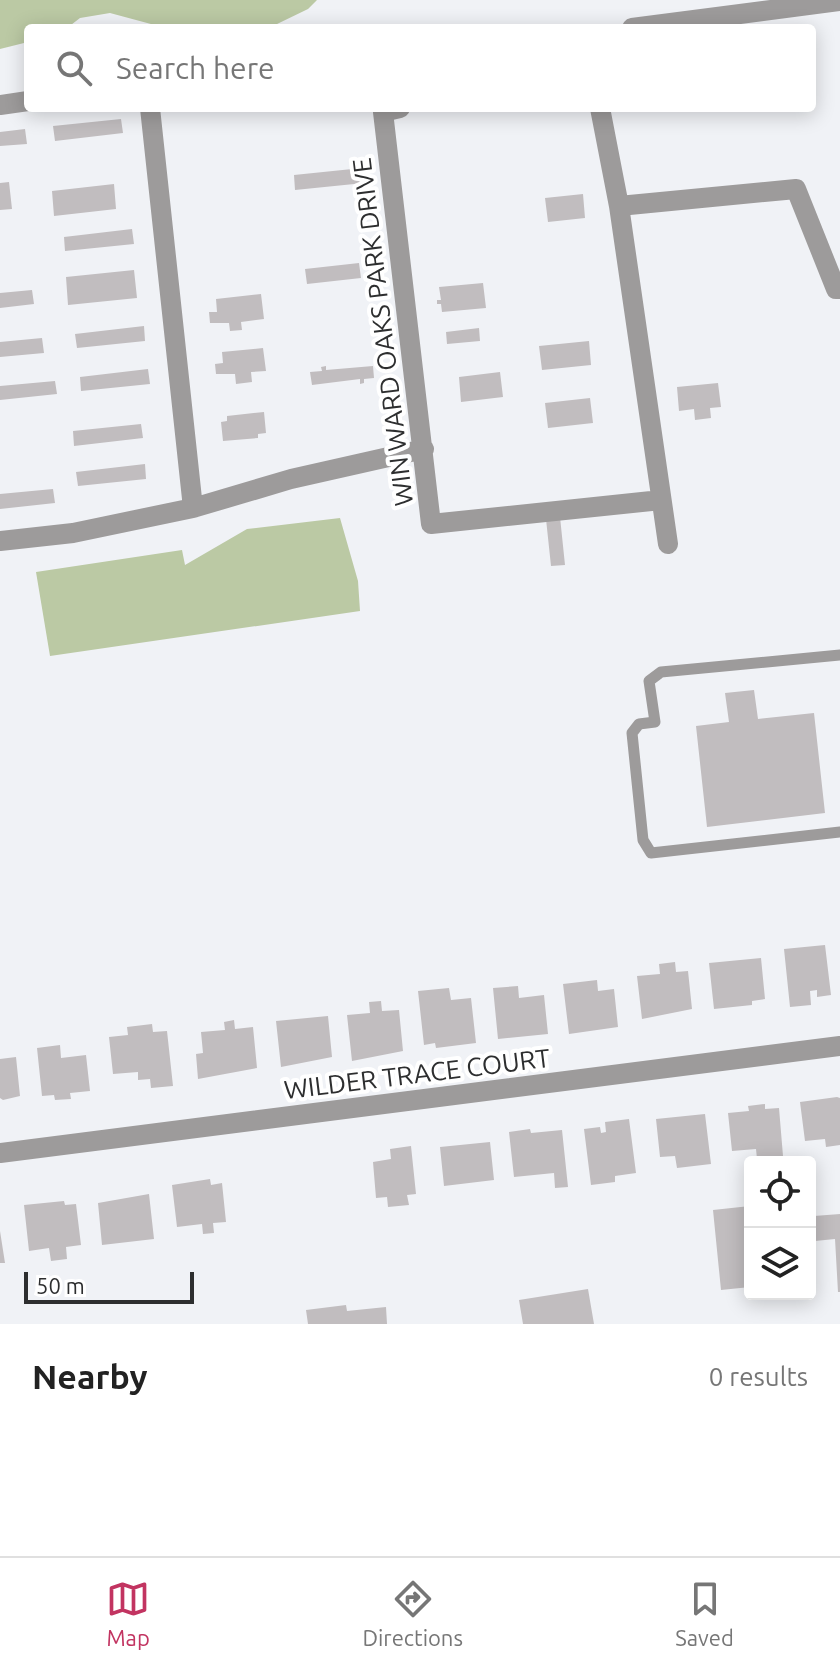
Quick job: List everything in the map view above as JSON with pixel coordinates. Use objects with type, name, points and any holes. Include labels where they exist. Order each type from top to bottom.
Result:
[{"type":"street","points":[[663,24],[840,1]]},
{"type":"street","points":[[0,105],[24,102]]},
{"type":"street","points":[[150,112],[193,508]]},
{"type":"street","name":"WIN WARD OAKS PARK DRIVE","points":[[389,112],[431,524],[661,500]]},
{"type":"street","points":[[601,112],[619,206],[668,544]]},
{"type":"street","points":[[619,206],[796,189],[836,289],[840,289]]},
{"type":"street","points":[[0,541],[73,533],[193,508],[291,479],[424,449]]},
{"type":"street","name":"WILDER TRACE COURT","points":[[0,1153],[840,1046]]},
{"type":"lane","points":[[840,655],[661,672],[649,681],[655,722],[639,724],[632,733],[643,845],[651,853],[840,832]]},
{"type":"green space","points":[[0,0],[317,0],[308,9],[277,24],[151,24],[110,13],[80,18],[72,24],[24,24],[24,43],[0,49]]},
{"type":"green space","points":[[340,518],[358,581],[360,611],[50,656],[36,572],[182,550],[185,565],[247,529]]},
{"type":"building","points":[[121,119],[123,133],[55,141],[53,126]]},
{"type":"building","points":[[25,129],[27,144],[0,146],[0,132]]},
{"type":"building","points":[[362,168],[364,183],[295,190],[294,175]]},
{"type":"building","points":[[9,182],[12,209],[0,210],[0,183]]},
{"type":"building","points":[[114,184],[116,209],[54,216],[52,191]]},
{"type":"building","points":[[583,194],[585,218],[548,222],[545,198]]},
{"type":"building","points":[[132,229],[134,244],[65,251],[64,237]]},
{"type":"building","points":[[359,263],[361,278],[307,284],[305,269]]},
{"type":"building","points":[[134,270],[137,298],[68,305],[66,277]]},
{"type":"building","points":[[483,283],[486,308],[442,312],[441,304],[437,304],[437,300],[441,300],[439,287]]},
{"type":"building","points":[[32,290],[34,304],[0,308],[0,293]]},
{"type":"building","points":[[261,294],[264,319],[241,322],[242,330],[230,331],[229,323],[210,323],[209,312],[217,312],[216,299]]},
{"type":"building","points":[[144,326],[145,341],[77,348],[75,334]]},
{"type":"building","points":[[479,328],[480,341],[447,344],[446,332]]},
{"type":"building","points":[[42,338],[44,353],[0,357],[0,342]]},
{"type":"building","points":[[589,341],[591,365],[542,370],[539,346]]},
{"type":"building","points":[[263,348],[266,371],[251,372],[252,382],[236,384],[235,374],[216,374],[215,364],[223,363],[222,352]]},
{"type":"building","points":[[326,366],[326,370],[373,366],[374,378],[364,379],[364,383],[360,384],[360,379],[312,385],[310,372],[322,371],[321,367]]},
{"type":"building","points":[[148,369],[150,384],[81,391],[80,377]]},
{"type":"building","points":[[500,372],[503,397],[461,402],[459,377]]},
{"type":"building","points":[[55,381],[57,394],[0,400],[0,386]]},
{"type":"building","points":[[718,383],[721,407],[710,408],[711,418],[695,420],[694,409],[679,411],[677,387]]},
{"type":"building","points":[[590,398],[593,423],[548,428],[545,403]]},
{"type":"building","points":[[264,412],[266,433],[258,434],[258,438],[223,441],[221,422],[227,421],[227,416]]},
{"type":"building","points":[[141,424],[143,438],[74,446],[73,431]]},
{"type":"building","points":[[145,464],[146,479],[78,486],[76,472]]},
{"type":"building","points":[[53,489],[55,503],[0,509],[0,494]]},
{"type":"building","points":[[560,517],[565,565],[551,566],[546,519]]},
{"type":"building","points":[[754,690],[758,719],[814,713],[825,813],[707,827],[696,726],[729,722],[725,693]]},
{"type":"building","points":[[825,945],[831,995],[817,997],[817,990],[810,991],[811,1005],[790,1007],[784,949]]},
{"type":"building","points":[[761,958],[765,999],[752,1001],[752,1005],[714,1009],[709,963]]},
{"type":"building","points":[[675,962],[676,972],[688,971],[692,1009],[642,1019],[637,976],[660,974],[659,964]]},
{"type":"building","points":[[597,980],[598,991],[614,989],[618,1027],[569,1034],[563,984]]},
{"type":"building","points":[[518,986],[519,998],[544,995],[548,1034],[498,1039],[493,988]]},
{"type":"building","points":[[449,988],[451,1000],[471,998],[476,1043],[436,1048],[435,1043],[424,1045],[418,991]]},
{"type":"building","points":[[381,1001],[382,1011],[399,1010],[403,1051],[352,1061],[347,1015],[370,1013],[369,1002]]},
{"type":"building","points":[[328,1016],[332,1057],[281,1067],[276,1021]]},
{"type":"building","points":[[234,1020],[235,1029],[253,1027],[257,1068],[198,1079],[196,1054],[203,1053],[201,1032],[225,1030],[224,1022]]},
{"type":"building","points":[[152,1024],[153,1032],[167,1031],[173,1086],[151,1088],[150,1079],[138,1080],[138,1072],[113,1074],[109,1037],[128,1035],[127,1027]]},
{"type":"building","points":[[60,1045],[61,1058],[86,1055],[90,1091],[70,1093],[71,1099],[55,1100],[54,1095],[42,1096],[37,1048]]},
{"type":"building","points":[[16,1057],[20,1096],[3,1100],[0,1098],[0,1059]]},
{"type":"building","points":[[840,1098],[840,1145],[826,1147],[825,1139],[805,1141],[800,1102]]},
{"type":"building","points":[[765,1104],[765,1109],[779,1108],[783,1156],[757,1156],[756,1149],[732,1151],[728,1113],[749,1111],[748,1106]]},
{"type":"building","points":[[705,1114],[711,1164],[677,1168],[675,1156],[660,1157],[656,1119]]},
{"type":"building","points":[[629,1119],[636,1173],[615,1176],[615,1182],[591,1185],[584,1129],[600,1127],[601,1133],[606,1132],[605,1122]]},
{"type":"building","points":[[530,1129],[531,1133],[562,1130],[568,1187],[555,1188],[554,1173],[514,1177],[509,1132]]},
{"type":"building","points":[[490,1142],[494,1180],[444,1186],[440,1147]]},
{"type":"building","points":[[411,1146],[416,1194],[407,1195],[409,1205],[388,1207],[387,1197],[376,1198],[373,1162],[391,1159],[390,1149]]},
{"type":"building","points":[[210,1179],[211,1185],[222,1183],[226,1222],[213,1223],[214,1233],[203,1234],[202,1224],[177,1227],[172,1185]]},
{"type":"building","points":[[149,1194],[154,1239],[102,1245],[98,1203]]},
{"type":"building","points":[[64,1201],[65,1205],[76,1204],[81,1245],[66,1247],[67,1259],[51,1261],[49,1248],[29,1251],[24,1205]]},
{"type":"building","points":[[744,1207],[744,1288],[721,1290],[713,1210]]},
{"type":"building","points":[[840,1214],[840,1292],[835,1239],[816,1241],[816,1216]]},
{"type":"building","points":[[0,1231],[5,1263],[0,1263]]},
{"type":"building","points":[[588,1289],[594,1324],[523,1324],[519,1300]]},
{"type":"building","points":[[346,1305],[347,1311],[386,1307],[387,1324],[308,1324],[306,1310]]}]
